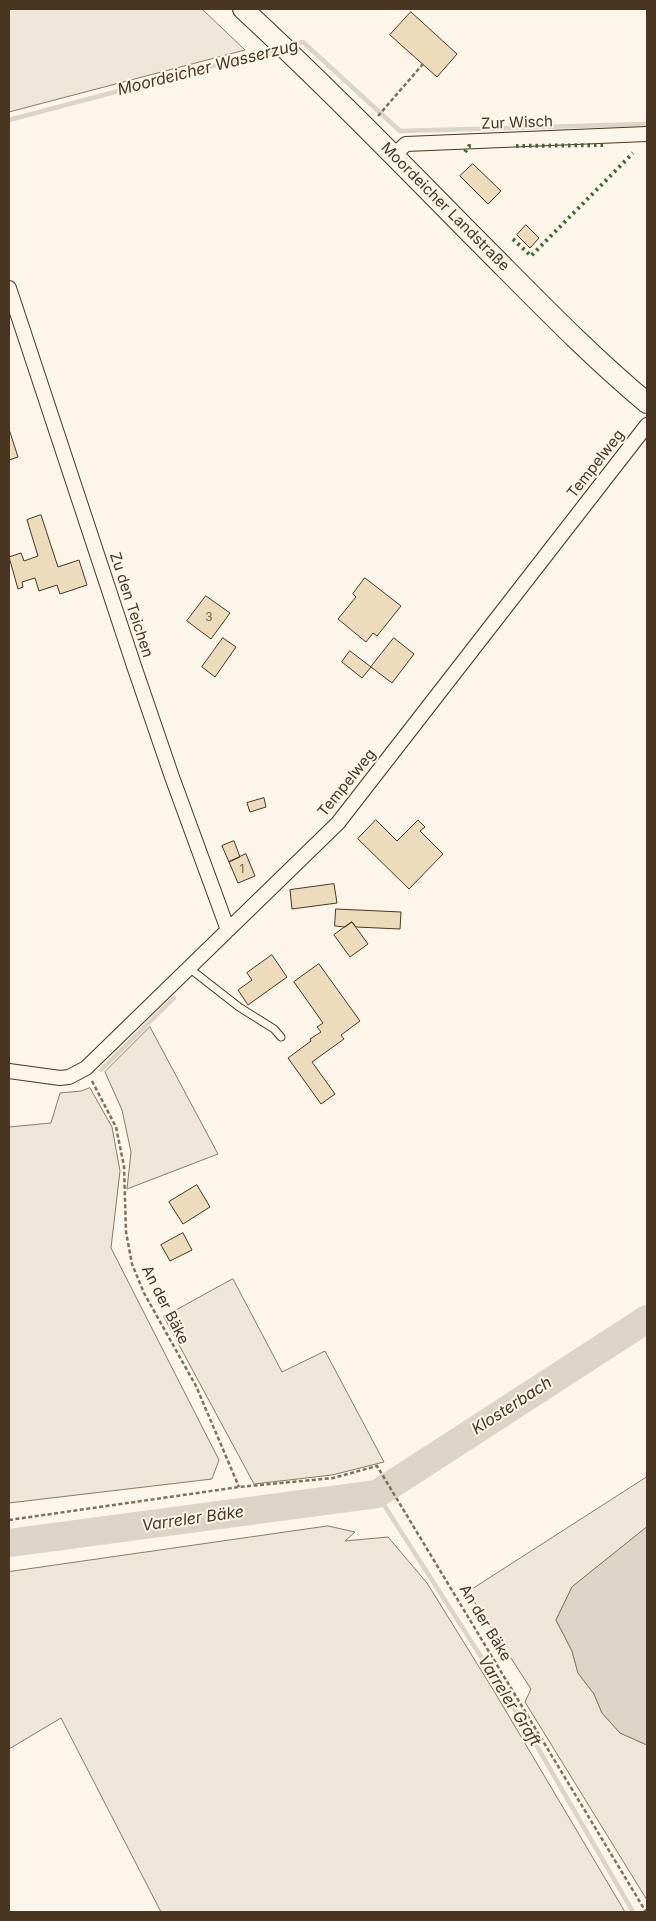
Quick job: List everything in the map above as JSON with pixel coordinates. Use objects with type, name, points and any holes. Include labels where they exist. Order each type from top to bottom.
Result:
[{"type":"main road","name":"Moordeicher Landstraße","points":[[243,9],[290,52],[598,360],[647,403]]},
{"type":"street","name":"Zur Wisch","points":[[394,156],[406,144],[647,134]]},
{"type":"street","name":"Zu den Teichen","points":[[9,288],[134,666],[228,930]]},
{"type":"street","name":"Tempelweg","points":[[9,1071],[60,1078],[69,1077],[86,1068],[338,823],[647,425]]},
{"type":"lane","points":[[189,968],[239,1007],[274,1029],[281,1037]]},
{"type":"path","points":[[383,110],[423,64]]},
{"type":"path","name":"An der Bäke","points":[[86,1068],[116,1127],[124,1166],[128,1248],[135,1272],[144,1293],[196,1386],[239,1487]]},
{"type":"path","name":"An der Bäke","points":[[9,1520],[239,1487],[333,1478],[377,1466],[646,1912]]},
{"type":"shaded area","points":[[9,9],[202,9],[245,50],[9,112]]},
{"type":"shaded area","points":[[150,1027],[218,1154],[127,1189],[131,1152],[122,1110],[105,1072]]},
{"type":"shaded area","points":[[90,1088],[112,1127],[120,1171],[111,1248],[219,1460],[212,1479],[9,1503],[9,1127],[51,1123],[60,1093]]},
{"type":"shaded area","points":[[233,1279],[282,1372],[325,1351],[384,1462],[332,1475],[254,1484],[164,1317]]},
{"type":"shaded area","points":[[647,1477],[647,1527],[572,1587],[556,1620],[572,1651],[578,1673],[594,1694],[602,1713],[620,1733],[647,1745],[647,1900],[525,1702],[531,1689],[468,1592]]},
{"type":"shaded area","points":[[328,1526],[355,1532],[345,1541],[388,1537],[427,1583],[494,1691],[625,1912],[161,1912],[61,1718],[9,1749],[9,1572]]},
{"type":"shaded area","points":[[647,1527],[647,1745],[620,1733],[602,1713],[594,1694],[578,1673],[572,1651],[556,1620],[572,1587]]},
{"type":"building","points":[[411,12],[457,54],[437,77],[390,35]]},
{"type":"building","points":[[473,164],[501,191],[488,204],[460,176]]},
{"type":"building","points":[[526,225],[539,238],[530,248],[517,235]]},
{"type":"building","points":[[9,429],[18,457],[9,460]]},
{"type":"building","points":[[41,515],[58,567],[79,560],[87,585],[60,594],[57,585],[39,591],[35,578],[22,582],[23,587],[18,589],[9,557],[21,553],[24,561],[38,556],[27,520]]},
{"type":"building","points":[[365,578],[401,606],[377,636],[373,633],[366,642],[338,619],[356,597],[353,594]]},
{"type":"building","points":[[206,596],[230,613],[211,639],[187,621]]},
{"type":"building","points":[[223,638],[236,647],[215,677],[202,667]]},
{"type":"building","points":[[394,638],[414,654],[392,683],[371,667]]},
{"type":"building","points":[[350,651],[371,667],[362,678],[342,662]]},
{"type":"building","points":[[264,798],[266,807],[250,812],[247,803]]},
{"type":"building","points":[[376,820],[397,841],[418,820],[425,827],[420,831],[443,854],[409,889],[358,839]]},
{"type":"building","points":[[234,841],[240,857],[229,862],[222,846]]},
{"type":"building","points":[[246,854],[255,876],[238,883],[229,862]]},
{"type":"building","points":[[334,884],[337,903],[292,909],[290,890]]},
{"type":"building","points":[[336,909],[401,912],[400,929],[356,927],[352,922],[345,927],[335,926]]},
{"type":"building","points":[[352,922],[368,944],[350,957],[334,935]]},
{"type":"building","points":[[272,955],[287,977],[248,1005],[238,990],[252,980],[247,973]]},
{"type":"building","points":[[319,964],[360,1021],[341,1035],[344,1039],[312,1062],[335,1094],[321,1104],[288,1058],[321,1032],[317,1027],[323,1023],[294,982]]},
{"type":"building","points":[[197,1185],[210,1207],[183,1224],[169,1202]]},
{"type":"building","points":[[183,1233],[192,1250],[170,1261],[161,1245]]},
{"type":"waterway","name":"Moordeicher Wasserzug","points":[[289,45],[303,42],[400,131],[647,124]]},
{"type":"waterway","name":"Moordeicher Wasserzug","points":[[9,120],[277,49]]},
{"type":"waterway","points":[[101,1070],[174,998]]},
{"type":"waterway","name":"Varreler Bäke","points":[[9,1543],[377,1494],[647,1319]]},
{"type":"waterway","name":"Varreler Graft","points":[[377,1494],[524,1724],[633,1912]]},
{"type":"hedge","points":[[516,146],[604,145]]},
{"type":"hedge","points":[[465,152],[469,146],[472,146]]},
{"type":"hedge","points":[[513,239],[531,256],[633,153]]},
{"type":"water label","name":"Klosterbach","points":[[512,1406]]}]
